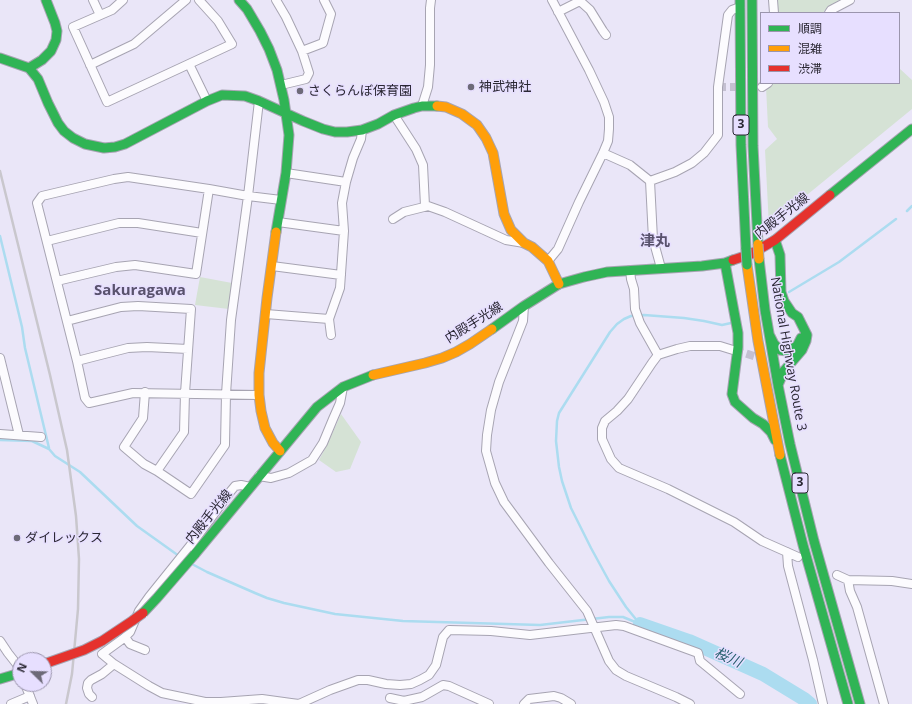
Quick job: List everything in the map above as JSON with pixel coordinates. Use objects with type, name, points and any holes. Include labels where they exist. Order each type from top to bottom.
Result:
[{"type":"main road","points":[[29,68],[42,60],[51,51],[56,40],[57,31],[55,23],[46,0]]},
{"type":"main road","points":[[239,0],[247,9],[260,31],[277,70],[281,84],[289,135],[286,174],[267,298],[259,373],[259,395],[265,428],[273,443],[280,451]]},
{"type":"main road","name":"National Highway Route 3","points":[[752,0],[753,146],[759,259],[769,334],[790,444],[814,541],[860,703]]},
{"type":"main road","name":"National Highway Route 3","points":[[740,4],[741,145],[743,195],[747,265],[758,341],[778,448],[803,545],[848,704]]},
{"type":"main road","points":[[0,58],[29,68],[38,79],[58,123],[73,138],[85,144],[104,148],[125,144],[207,101],[222,96],[245,96],[323,129],[335,132],[362,130],[378,124],[394,115],[422,106],[446,107],[454,110],[477,125],[486,138],[493,154],[504,214],[511,230],[524,243],[548,261],[559,284]]},
{"type":"main road","name":"内殿手光線","points":[[52,661],[84,650],[102,641],[146,610],[195,554],[317,407],[343,387],[373,375],[425,363],[456,352],[559,284],[607,272],[702,266],[725,263],[751,254],[775,240],[912,129]]},
{"type":"main road","points":[[775,240],[780,255],[781,292],[784,301],[792,313],[798,317],[804,326],[807,335],[802,350],[784,371],[778,385]]},
{"type":"main road","points":[[725,263],[738,332],[738,347],[732,394],[735,402],[742,409],[771,432],[778,448]]},
{"type":"main road","points":[[769,334],[774,344],[780,350],[786,351],[797,346],[801,338],[798,328],[792,320],[792,313]]},
{"type":"main road","points":[[742,409],[760,409],[766,402],[767,392]]},
{"type":"main road","points":[[0,679],[12,673]]},
{"type":"street","points":[[93,0],[100,15]]},
{"type":"street","points":[[124,0],[112,10],[73,27],[107,102],[232,44],[218,22],[199,0]]},
{"type":"street","points":[[90,65],[134,44],[186,0]]},
{"type":"street","points":[[276,0],[302,51],[309,73],[306,79],[281,84]]},
{"type":"street","points":[[302,51],[323,43],[331,14],[324,0]]},
{"type":"street","points":[[422,106],[429,80],[430,0]]},
{"type":"street","points":[[548,261],[558,249],[603,153],[608,141],[609,129],[609,117],[604,102],[552,0]]},
{"type":"street","points":[[558,12],[580,0],[590,10],[606,35]]},
{"type":"street","points":[[773,0],[774,12]]},
{"type":"street","points":[[830,12],[850,0]]},
{"type":"street","points":[[650,181],[675,172],[692,163],[704,153],[718,135],[718,87],[728,15],[740,4]]},
{"type":"street","points":[[189,64],[207,101]]},
{"type":"street","points":[[145,392],[143,418],[124,447],[144,464],[191,494],[225,445],[226,394],[231,320],[259,101]]},
{"type":"street","points":[[394,115],[416,149],[423,165],[425,206]]},
{"type":"street","points":[[331,335],[329,319],[340,288],[341,276],[344,232],[342,202],[346,182],[353,158],[361,139],[362,130]]},
{"type":"street","points":[[603,153],[630,165],[650,181],[653,238],[661,268]]},
{"type":"street","points":[[286,174],[346,182]]},
{"type":"street","points":[[259,395],[145,392],[133,393],[89,403],[85,398],[38,203],[42,196],[128,177],[281,200]]},
{"type":"street","points":[[57,281],[116,266],[135,265],[196,274],[209,189]]},
{"type":"street","points":[[393,219],[404,212],[428,206],[445,212],[506,240],[524,243]]},
{"type":"street","points":[[278,222],[344,232]]},
{"type":"street","points":[[47,241],[119,223],[138,223],[202,232]]},
{"type":"street","points":[[272,266],[341,276]]},
{"type":"street","points":[[630,270],[634,289],[635,309],[640,323],[658,355]]},
{"type":"street","points":[[67,321],[122,307],[138,306],[191,308],[184,432],[157,471]]},
{"type":"street","points":[[524,306],[523,321],[499,382],[491,410],[486,451],[495,483],[504,502],[549,564],[587,610],[609,661],[616,670],[626,676],[690,704]]},
{"type":"street","points":[[266,314],[329,319]]},
{"type":"street","points":[[733,350],[720,346],[690,346],[677,348],[658,355],[628,399],[605,421],[602,428],[602,438],[611,459],[619,468],[668,489],[734,522],[762,541],[798,557]]},
{"type":"street","points":[[77,361],[128,348],[147,347],[188,349]]},
{"type":"street","points":[[0,358],[19,435]]},
{"type":"street","points":[[259,476],[271,478],[289,472],[312,460],[323,443],[340,403],[343,387]]},
{"type":"street","points":[[0,434],[41,437]]},
{"type":"street","points":[[250,487],[242,485],[235,486],[190,546],[149,596],[139,611],[130,632],[102,654],[114,664],[162,693],[206,702],[262,699],[300,704],[330,690],[358,680],[400,685],[411,684],[420,680],[429,675],[436,665],[444,637],[449,630],[491,631],[530,635],[616,624],[698,654],[700,662],[740,694]]},
{"type":"street","points":[[787,552],[788,566],[823,704]]},
{"type":"street","points":[[837,575],[848,580],[892,581],[912,584]]},
{"type":"street","points":[[848,580],[884,704]]},
{"type":"street","points":[[125,637],[130,644],[145,650]]},
{"type":"street","points":[[0,641],[12,659]]},
{"type":"street","points":[[92,697],[87,688],[88,683],[114,664]]},
{"type":"street","points":[[386,684],[393,701],[404,701],[422,697],[442,685],[449,686],[489,704]]},
{"type":"street","points":[[28,692],[33,704]]},
{"type":"street","points":[[11,704],[30,696]]},
{"type":"street","points":[[524,704],[529,699],[554,696],[571,704]]},
{"type":"green space","points":[[776,0],[840,0],[824,12],[776,12]]},
{"type":"green space","points":[[900,69],[912,80],[912,109],[769,226],[765,150],[777,139],[768,127],[766,87],[770,84],[900,84]]},
{"type":"green space","points":[[200,277],[232,283],[229,309],[195,305]]},
{"type":"green space","points":[[341,414],[361,442],[350,469],[336,472],[319,460]]},
{"type":"waterway","points":[[907,211],[912,206]]},
{"type":"waterway","points":[[789,292],[839,262],[896,219]]},
{"type":"waterway","points":[[0,236],[49,448]]},
{"type":"waterway","points":[[639,623],[626,607],[609,581],[571,508],[559,467],[556,441],[559,413],[610,332],[624,319],[631,316],[644,315],[684,318],[722,325],[731,323]]},
{"type":"waterway","points":[[0,440],[32,441],[49,449],[55,456],[80,472],[137,526],[179,556]]},
{"type":"waterway","points":[[190,563],[267,598],[335,614],[403,621],[540,625],[609,617],[623,617],[640,624]]},
{"type":"waterway","name":"桜川","points":[[640,624],[689,641],[763,674],[810,704]]},
{"type":"tunnel","points":[[718,87],[743,87]]},
{"type":"tunnel","points":[[735,350],[763,359]]},
{"type":"railway","points":[[0,171],[67,450],[76,516],[79,559],[78,609],[72,674],[66,704]]},
{"type":"traffic: fast","points":[[29,68],[42,60],[51,51],[56,40],[57,31],[46,0]]},
{"type":"traffic: fast","points":[[239,0],[247,9],[269,49],[277,70],[284,100],[289,135],[286,173],[276,232]]},
{"type":"traffic: fast","points":[[740,0],[741,145],[746,249]]},
{"type":"traffic: fast","points":[[752,0],[753,146],[758,244]]},
{"type":"traffic: fast","points":[[0,58],[29,68],[38,79],[48,103],[58,123],[64,131],[73,138],[85,144],[104,148],[125,144],[207,101],[222,95],[245,96],[303,121],[335,132],[362,130],[378,124],[394,115],[414,108],[422,106],[437,106]]},
{"type":"traffic: fast","points":[[830,195],[912,129]]},
{"type":"traffic: fast","points":[[775,240],[780,255],[781,292],[784,301],[792,313],[798,317],[807,335],[802,350],[784,371],[778,385]]},
{"type":"traffic: fast","points":[[746,249],[747,265]]},
{"type":"traffic: fast","points":[[759,259],[765,310],[790,444],[814,541],[860,704]]},
{"type":"traffic: fast","points":[[492,329],[524,306],[559,284],[607,272],[702,266],[725,263],[733,260]]},
{"type":"traffic: fast","points":[[725,263],[738,333],[738,347],[732,394],[735,402],[753,418],[763,424],[771,432],[775,440]]},
{"type":"traffic: fast","points":[[770,336],[774,344],[780,350],[786,351],[797,346],[801,338]]},
{"type":"traffic: fast","points":[[195,554],[317,407],[343,387],[373,375]]},
{"type":"traffic: fast","points":[[780,455],[803,545],[848,704]]},
{"type":"traffic: fast","points":[[143,613],[195,554]]},
{"type":"traffic: fast","points":[[0,679],[12,675]]},
{"type":"traffic: slow","points":[[437,106],[446,107],[462,114],[477,125],[486,138],[493,153],[504,214],[511,230],[524,243],[532,247],[548,261],[559,284]]},
{"type":"traffic: slow","points":[[276,232],[259,373],[259,395],[265,428],[273,443],[280,451]]},
{"type":"traffic: slow","points":[[758,244],[759,259]]},
{"type":"traffic: slow","points":[[747,265],[758,341],[780,455]]},
{"type":"traffic: slow","points":[[373,375],[442,358],[470,344],[492,329]]},
{"type":"traffic: jam","points":[[733,260],[751,254],[775,240],[830,195]]},
{"type":"traffic: jam","points":[[52,661],[84,650],[102,641],[143,613]]},
{"type":"place","name":"神武神社","points":[[471,87]]},
{"type":"place","name":"さくらんぼ保育園","points":[[300,91]]},
{"type":"place","name":"ダイレックス","points":[[17,538]]},
{"type":"district","name":"津丸","points":[[655,242]]},
{"type":"district","name":"Sakuragawa","points":[[140,291]]}]
